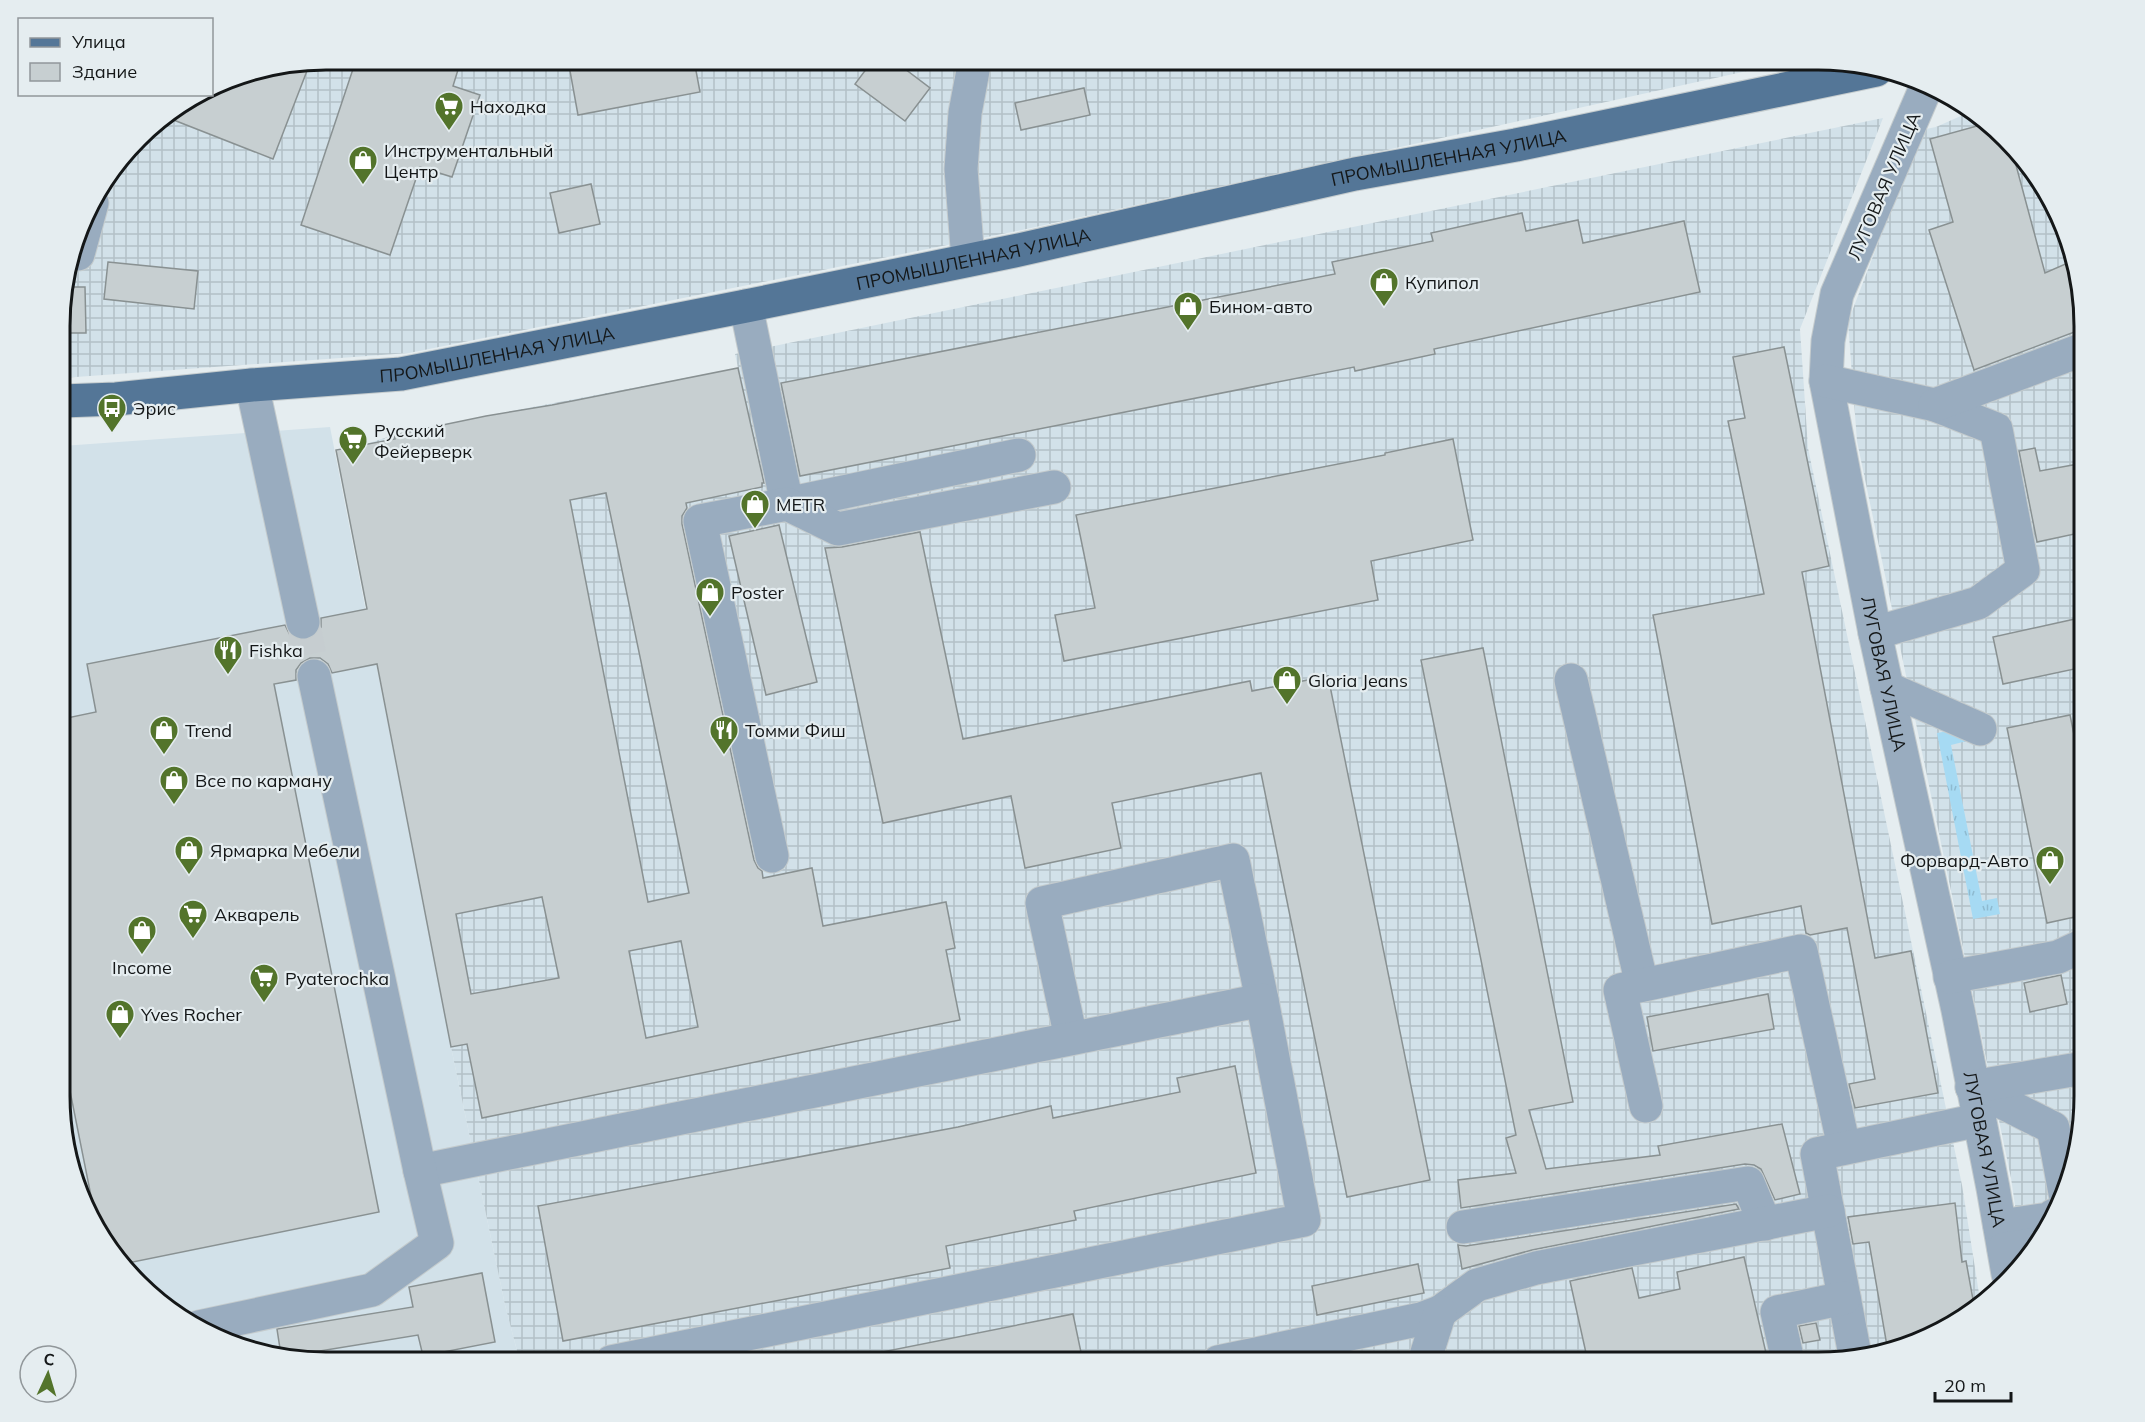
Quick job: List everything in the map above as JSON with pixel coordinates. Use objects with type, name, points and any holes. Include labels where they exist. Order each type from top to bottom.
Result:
[{"type":"main road","name":"ПРОМЫШЛЕННАЯ УЛИЦА","points":[[70,401],[116,399],[252,385],[401,374],[746,306],[968,260],[1355,174],[1516,145],[1855,73]]},
{"type":"street","points":[[968,260],[961,169],[965,113],[973,70]]},
{"type":"street","name":"ЛУГОВАЯ УЛИЦА","points":[[1923,93],[1837,294],[1828,341],[1826,381],[1875,633],[1950,977],[2004,1250]]},
{"type":"street","points":[[746,306],[787,504]]},
{"type":"street","points":[[1935,405],[2074,353]]},
{"type":"street","points":[[1826,381],[1935,405],[1996,429],[2023,570],[1978,603],[1875,633]]},
{"type":"street","points":[[252,385],[303,622]]},
{"type":"street","points":[[772,856],[700,521],[1019,455]]},
{"type":"street","points":[[787,504],[838,529],[1054,486]]},
{"type":"street","points":[[212,1324],[372,1290],[437,1243],[314,676]]},
{"type":"street","points":[[1571,680],[1642,985]]},
{"type":"street","points":[[1887,688],[1980,729]]},
{"type":"street","points":[[660,1352],[1304,1220],[1233,860],[1042,903],[1071,1038]]},
{"type":"street","points":[[1646,1106],[1620,990],[1801,951],[1844,1147]]},
{"type":"street","points":[[1950,977],[2071,951]]},
{"type":"street","points":[[420,1171],[1262,1000]]},
{"type":"street","points":[[1972,1087],[2074,1070]]},
{"type":"street","points":[[1972,1087],[2053,1128],[2062,1175]]},
{"type":"street","points":[[1854,1349],[1817,1154],[1979,1120]]},
{"type":"street","points":[[1463,1227],[1749,1182],[1765,1224]]},
{"type":"street","points":[[1265,1352],[1421,1319],[1440,1312],[1477,1286],[1536,1268],[1828,1211]]},
{"type":"street","points":[[2004,1250],[2038,1227]]},
{"type":"street","points":[[2004,1250],[2025,1246]]},
{"type":"street","points":[[1786,1352],[1777,1312],[1844,1298]]},
{"type":"street","points":[[1427,1352],[1440,1312]]},
{"type":"shaded area","points":[[1751,70],[1022,230],[409,353],[70,377],[71,310],[79,260],[97,213],[114,184],[134,158],[171,123],[213,97],[244,84],[277,75],[310,71]]},
{"type":"shaded area","points":[[1963,115],[1987,134],[2022,171],[2048,213],[2061,244],[2070,277],[2074,310],[2074,1112],[2070,1145],[2061,1178],[2048,1209],[2022,1251],[2011,1178],[1857,441],[1848,322],[1921,130],[1936,127]]},
{"type":"shaded area","points":[[1883,118],[1800,329],[1808,448],[1962,1185],[1979,1295],[1932,1325],[1901,1338],[1868,1347],[1818,1352],[517,1352],[505,1305],[451,1047],[336,450],[394,435],[486,416],[738,368],[735,354]]},
{"type":"shaded area","points":[[330,427],[451,1047],[505,1305],[517,1352],[327,1352],[277,1347],[244,1338],[199,1317],[158,1288],[123,1251],[97,1209],[79,1162],[70,1095],[70,445]]},
{"type":"green space","points":[[1965,728],[1967,741],[1951,745],[1982,901],[1997,898],[2000,914],[1973,919],[1937,733]]},
{"type":"building","points":[[353,70],[458,70],[453,86],[480,95],[452,177],[420,167],[390,255],[301,225]]},
{"type":"building","points":[[570,70],[696,70],[700,92],[578,115]]},
{"type":"building","points":[[866,70],[906,70],[930,88],[905,121],[855,84]]},
{"type":"building","points":[[307,71],[273,159],[175,120],[213,97],[244,84],[277,75]]},
{"type":"building","points":[[1084,88],[1090,115],[1021,130],[1015,103]]},
{"type":"building","points":[[1977,126],[2016,163],[2045,273],[2067,263],[2074,310],[2074,332],[1974,370],[1929,230],[1953,222],[1930,139]]},
{"type":"building","points":[[591,184],[600,224],[559,233],[550,193]]},
{"type":"building","points":[[1522,213],[1526,231],[1578,220],[1583,243],[1684,221],[1700,292],[1434,349],[1435,354],[1355,371],[1354,367],[800,476],[781,383],[1335,274],[1332,262],[1433,241],[1431,233]]},
{"type":"building","points":[[108,262],[198,271],[194,309],[104,299]]},
{"type":"building","points":[[74,287],[85,287],[86,333],[70,333]]},
{"type":"building","points":[[1784,347],[1829,566],[1802,572],[1875,958],[1911,951],[1938,1093],[1855,1108],[1849,1084],[1875,1079],[1847,928],[1810,935],[1806,933],[1801,906],[1712,924],[1653,615],[1764,594],[1728,421],[1745,418],[1733,357]]},
{"type":"building","points":[[738,368],[764,483],[762,487],[686,503],[687,508],[682,516],[682,524],[754,860],[762,871],[763,878],[812,868],[823,926],[946,902],[955,948],[946,950],[960,1020],[482,1118],[467,1044],[451,1047],[377,664],[332,673],[328,664],[320,658],[310,658],[301,663],[296,670],[296,680],[274,684],[379,1212],[132,1262],[114,1238],[91,1195],[70,1091],[70,717],[96,712],[87,664],[285,625],[290,635],[297,640],[306,640],[316,635],[321,627],[321,618],[367,609],[336,450],[395,439],[394,435]],"holes":[[[606,493],[689,893],[648,902],[570,500]],[[542,897],[559,978],[471,994],[456,914]],[[681,941],[698,1027],[646,1038],[629,951]]]},
{"type":"building","points":[[1453,439],[1473,540],[1371,561],[1378,600],[1064,661],[1055,615],[1095,608],[1076,515],[1385,455],[1385,453]]},
{"type":"building","points":[[2035,448],[2040,471],[2074,465],[2074,534],[2037,542],[2019,451]]},
{"type":"building","points":[[779,525],[817,682],[766,695],[729,536]]},
{"type":"building","points":[[920,532],[963,739],[1250,681],[1252,691],[1328,676],[1430,1180],[1347,1197],[1261,773],[1112,803],[1121,848],[1025,868],[1011,796],[883,823],[825,548],[842,547]]},
{"type":"building","points":[[2074,619],[2074,669],[2003,684],[1993,637]]},
{"type":"building","points":[[1483,648],[1573,1102],[1529,1110],[1546,1169],[1660,1155],[1658,1146],[1782,1124],[1800,1194],[1775,1200],[1761,1169],[1745,1164],[1461,1208],[1458,1180],[1516,1173],[1506,1138],[1516,1135],[1421,660]]},
{"type":"building","points":[[2070,715],[2074,735],[2074,917],[2047,923],[2007,728]]},
{"type":"building","points":[[2061,975],[2067,1004],[2030,1012],[2024,983]]},
{"type":"building","points":[[1768,994],[1774,1029],[1653,1051],[1647,1017]]},
{"type":"building","points":[[1235,1066],[1256,1173],[1074,1211],[1076,1220],[946,1246],[950,1268],[563,1341],[538,1206],[958,1127],[1051,1106],[1053,1118],[1180,1092],[1177,1078]]},
{"type":"building","points":[[1955,1203],[1962,1262],[1966,1261],[1973,1300],[1932,1325],[1886,1343],[1869,1242],[1853,1244],[1848,1217]]},
{"type":"building","points":[[1736,1204],[1739,1209],[1532,1250],[1462,1269],[1458,1245],[1466,1246]]},
{"type":"building","points":[[1744,1257],[1766,1352],[1586,1352],[1570,1281],[1632,1268],[1639,1298],[1680,1289],[1677,1272]]},
{"type":"building","points":[[1418,1264],[1424,1293],[1317,1315],[1312,1286]]},
{"type":"building","points":[[482,1273],[495,1342],[444,1352],[422,1352],[418,1335],[317,1351],[280,1347],[277,1329],[413,1307],[409,1287]]},
{"type":"building","points":[[1073,1314],[1081,1352],[882,1352]]},
{"type":"building","points":[[1816,1323],[1820,1340],[1803,1343],[1799,1326]]},
{"type":"tunnel","points":[[303,622],[314,676]]},
{"type":"place","name":"Находка","points":[[449,132]]},
{"type":"place","name":"Инструментальный Центр","points":[[363,186]]},
{"type":"place","name":"Купипол","points":[[1384,308]]},
{"type":"place","name":"Бином-авто","points":[[1188,332]]},
{"type":"place","name":"Эрис","points":[[112,434]]},
{"type":"place","name":"Русский Фейерверк","points":[[353,466]]},
{"type":"place","name":"METR","points":[[755,530]]},
{"type":"place","name":"Poster","points":[[710,618]]},
{"type":"place","name":"Fishka","points":[[228,676]]},
{"type":"place","name":"Gloria Jeans","points":[[1287,706]]},
{"type":"place","name":"Trend","points":[[164,756]]},
{"type":"place","name":"Томми Фиш","points":[[724,756]]},
{"type":"place","name":"Все по карману","points":[[174,806]]},
{"type":"place","name":"Ярмарка Мебели","points":[[189,876]]},
{"type":"place","name":"Форвард-Авто","points":[[2050,886]]},
{"type":"place","name":"Акварель","points":[[193,940]]},
{"type":"place","name":"Income","points":[[142,956]]},
{"type":"place","name":"Pyaterochka","points":[[264,1004]]},
{"type":"place","name":"Yves Rocher","points":[[120,1040]]}]
